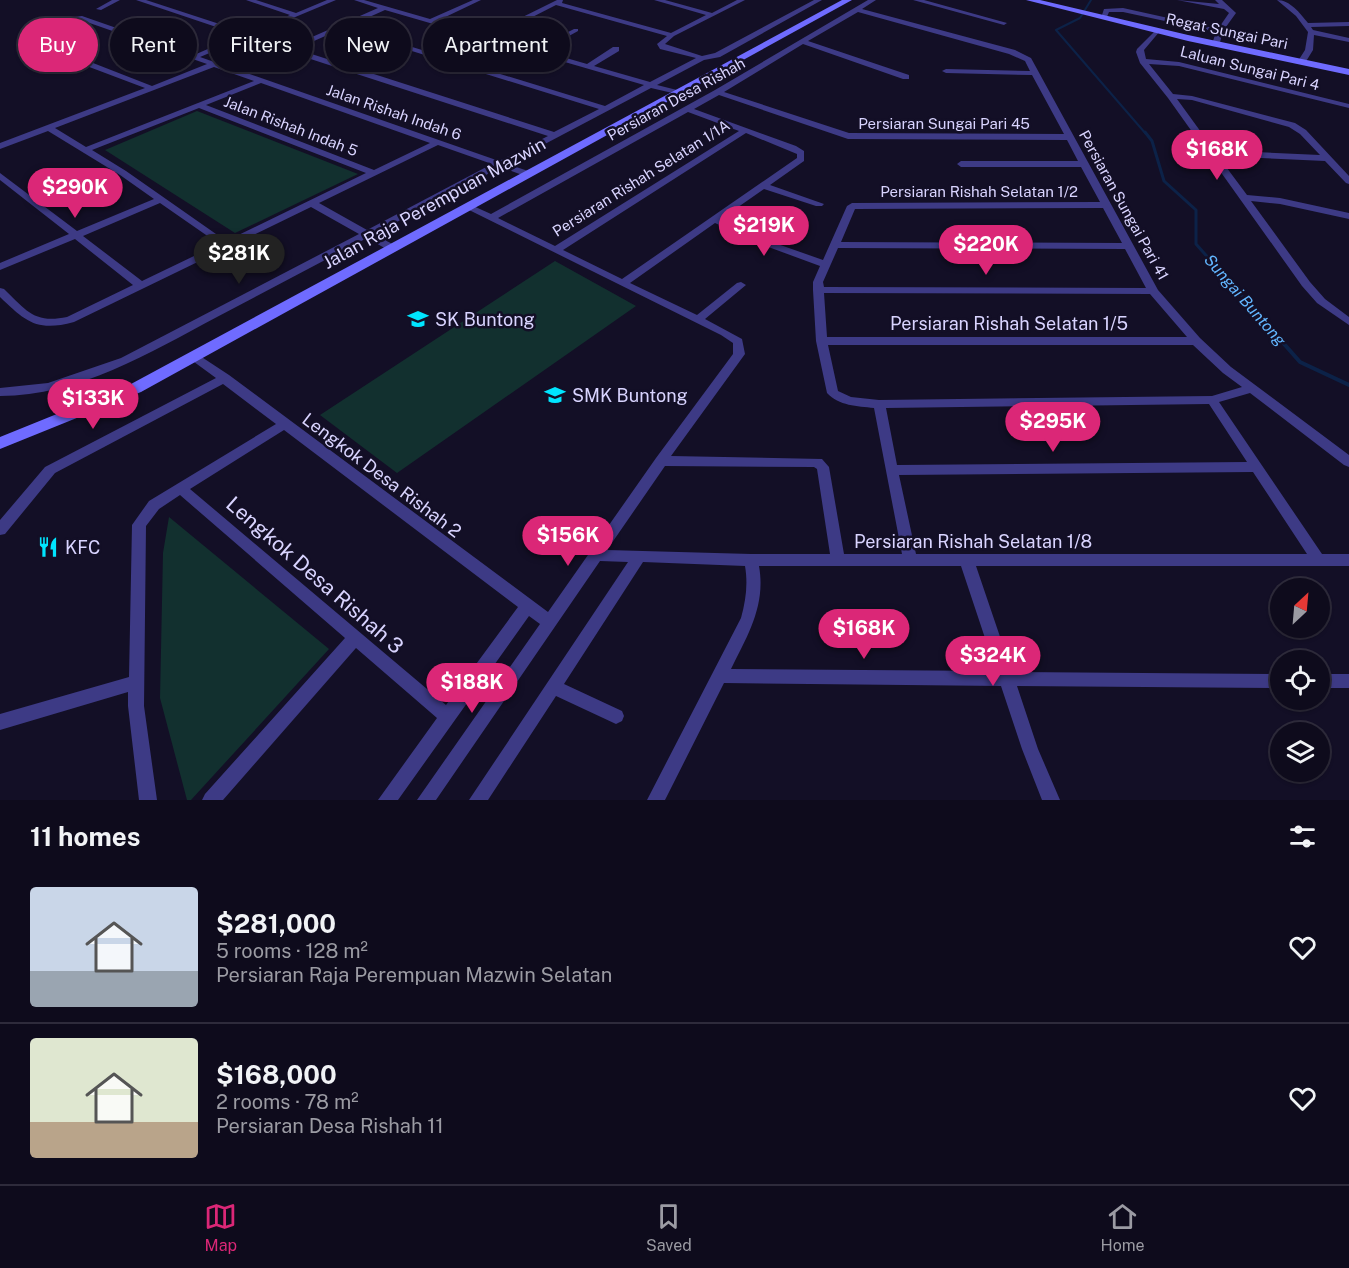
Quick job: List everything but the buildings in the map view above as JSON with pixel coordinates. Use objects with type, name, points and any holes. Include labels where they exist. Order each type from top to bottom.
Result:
[{"type":"main road","name":"Jalan Raja Perempuan Mazwin","points":[[0,442],[136,388],[848,0]]},
{"type":"main road","name":"Regat Sungai Pari","points":[[1030,0],[1054,3],[1070,10],[1101,18],[1349,72]]},
{"type":"street","points":[[99,9],[117,0]]},
{"type":"street","points":[[139,0],[209,23]]},
{"type":"street","points":[[249,0],[296,15]]},
{"type":"street","points":[[288,18],[333,0]]},
{"type":"street","points":[[357,0],[423,19]]},
{"type":"street","points":[[657,0],[713,15]]},
{"type":"street","points":[[702,58],[663,47],[661,44],[672,35],[742,0]]},
{"type":"street","points":[[0,392],[19,393],[64,384],[125,361],[604,108],[702,58],[717,55],[819,0]]},
{"type":"street","name":"Persiaran Desa Rishah","points":[[491,218],[717,92],[873,0]]},
{"type":"street","points":[[916,0],[1004,23]]},
{"type":"street","points":[[1180,0],[1230,8]]},
{"type":"street","points":[[1216,44],[1220,31],[1232,17],[1230,8],[1218,0]]},
{"type":"street","points":[[1280,0],[1309,28],[1349,40]]},
{"type":"street","points":[[436,18],[472,1]]},
{"type":"street","points":[[527,18],[558,2],[672,35]]},
{"type":"street","points":[[361,18],[384,8]]},
{"type":"street","name":"Persiaran Sungai Pari 41","points":[[858,10],[1022,56],[1028,60],[1153,291],[1196,341],[1251,389],[1349,462]]},
{"type":"street","points":[[1101,18],[1106,10],[1123,10],[1220,31]]},
{"type":"street","name":"Jalan Rishah Indah 6","points":[[110,27],[76,18],[29,32],[22,38],[151,88]]},
{"type":"street","points":[[1309,28],[1349,24]]},
{"type":"street","points":[[1302,61],[1309,50],[1309,28]]},
{"type":"street","points":[[570,33],[576,30]]},
{"type":"street","points":[[1157,31],[1141,49],[1143,61],[1213,153],[1306,284],[1321,301],[1349,322]]},
{"type":"street","points":[[803,42],[906,77]]},
{"type":"street","points":[[411,49],[604,108]]},
{"type":"street","points":[[590,66],[616,49]]},
{"type":"street","points":[[313,57],[554,135]]},
{"type":"street","points":[[570,60],[678,93]]},
{"type":"street","name":"Laluan Sungai Pari 4","points":[[1143,61],[1179,64],[1349,106]]},
{"type":"street","points":[[0,146],[209,66]]},
{"type":"street","points":[[946,71],[1036,73]]},
{"type":"street","name":"Jalan Rishah Indah 6","points":[[238,72],[528,174]]},
{"type":"street","points":[[85,150],[262,80]]},
{"type":"street","name":"Persiaran Sungai Pari 45","points":[[717,92],[848,136],[1070,137]]},
{"type":"street","points":[[1171,96],[1192,98],[1279,120],[1303,132],[1349,181]]},
{"type":"street","name":"Jalan Rishah Indah 5","points":[[199,105],[374,172]]},
{"type":"street","points":[[623,283],[801,159],[801,153],[793,148],[687,109]]},
{"type":"street","points":[[49,128],[161,199],[226,245]]},
{"type":"street","name":"Persiaran Rishah Selatan 1/1A","points":[[555,250],[744,131]]},
{"type":"street","points":[[0,291],[34,323],[51,325],[70,320],[438,142]]},
{"type":"street","points":[[1213,153],[1327,158]]},
{"type":"street","points":[[961,164],[1084,164]]},
{"type":"street","points":[[0,176],[141,286]]},
{"type":"street","points":[[764,186],[819,204]]},
{"type":"street","points":[[1245,198],[1280,201],[1349,216]]},
{"type":"street","points":[[0,267],[161,199]]},
{"type":"street","points":[[313,204],[392,248]]},
{"type":"street","name":"Persiaran Rishah Selatan 1/2","points":[[834,244],[852,206],[1106,205]]},
{"type":"street","points":[[426,800],[661,461],[739,354],[738,342],[725,333],[468,207]]},
{"type":"street","points":[[715,220],[766,243],[825,264]]},
{"type":"street","points":[[1127,246],[834,244],[818,282],[822,341],[833,393],[849,401],[879,404],[1212,400],[1251,389]]},
{"type":"street","points":[[698,319],[741,285]]},
{"type":"street","points":[[818,290],[1153,291]]},
{"type":"street","name":"Persiaran Rishah Selatan 1/5","points":[[822,341],[1196,341]]},
{"type":"street","name":"Lengkok Desa Rishah 2","points":[[194,356],[549,622]]},
{"type":"street","points":[[0,530],[50,470],[225,378]]},
{"type":"street","points":[[1212,400],[1318,560]]},
{"type":"street","points":[[879,404],[910,561]]},
{"type":"street","points":[[148,800],[136,706],[139,525],[154,505],[285,424]]},
{"type":"street","points":[[661,461],[817,462],[823,467],[838,561]]},
{"type":"street","points":[[892,470],[1257,467]]},
{"type":"street","name":"Lengkok Desa Rishah 3","points":[[181,489],[448,717]]},
{"type":"street","name":"Persiaran Rishah Selatan 1/8","points":[[596,555],[838,561],[1349,560]]},
{"type":"street","points":[[478,800],[640,555]]},
{"type":"street","points":[[656,800],[748,619],[754,598],[755,580],[751,560]]},
{"type":"street","points":[[967,561],[1008,677],[1030,749],[1051,800]]},
{"type":"street","points":[[387,800],[528,606]]},
{"type":"street","points":[[211,800],[355,638]]},
{"type":"street","points":[[719,676],[1270,681]]},
{"type":"street","points":[[1330,681],[1349,681]]},
{"type":"street","points":[[0,722],[137,682]]},
{"type":"street","points":[[553,687],[616,716]]},
{"type":"green space","points":[[197,111],[358,174],[235,233],[105,150]]},
{"type":"green space","points":[[555,261],[636,306],[397,473],[320,415]]},
{"type":"green space","points":[[169,517],[329,649],[191,800],[187,800],[160,698],[163,553]]},
{"type":"waterway","name":"Sungai Buntong","points":[[1091,0],[1080,18],[1056,30],[1146,134]]},
{"type":"waterway","name":"Sungai Buntong","points":[[1145,132],[1152,141],[1164,181],[1196,210],[1196,244],[1249,304]]},
{"type":"waterway","name":"Sungai Buntong","points":[[1248,303],[1300,362],[1349,385]]},
{"type":"place","name":"SK Buntong","points":[[418,319]]},
{"type":"place","name":"SMK Buntong","points":[[555,395]]},
{"type":"place","name":"KFC","points":[[48,547]]}]
